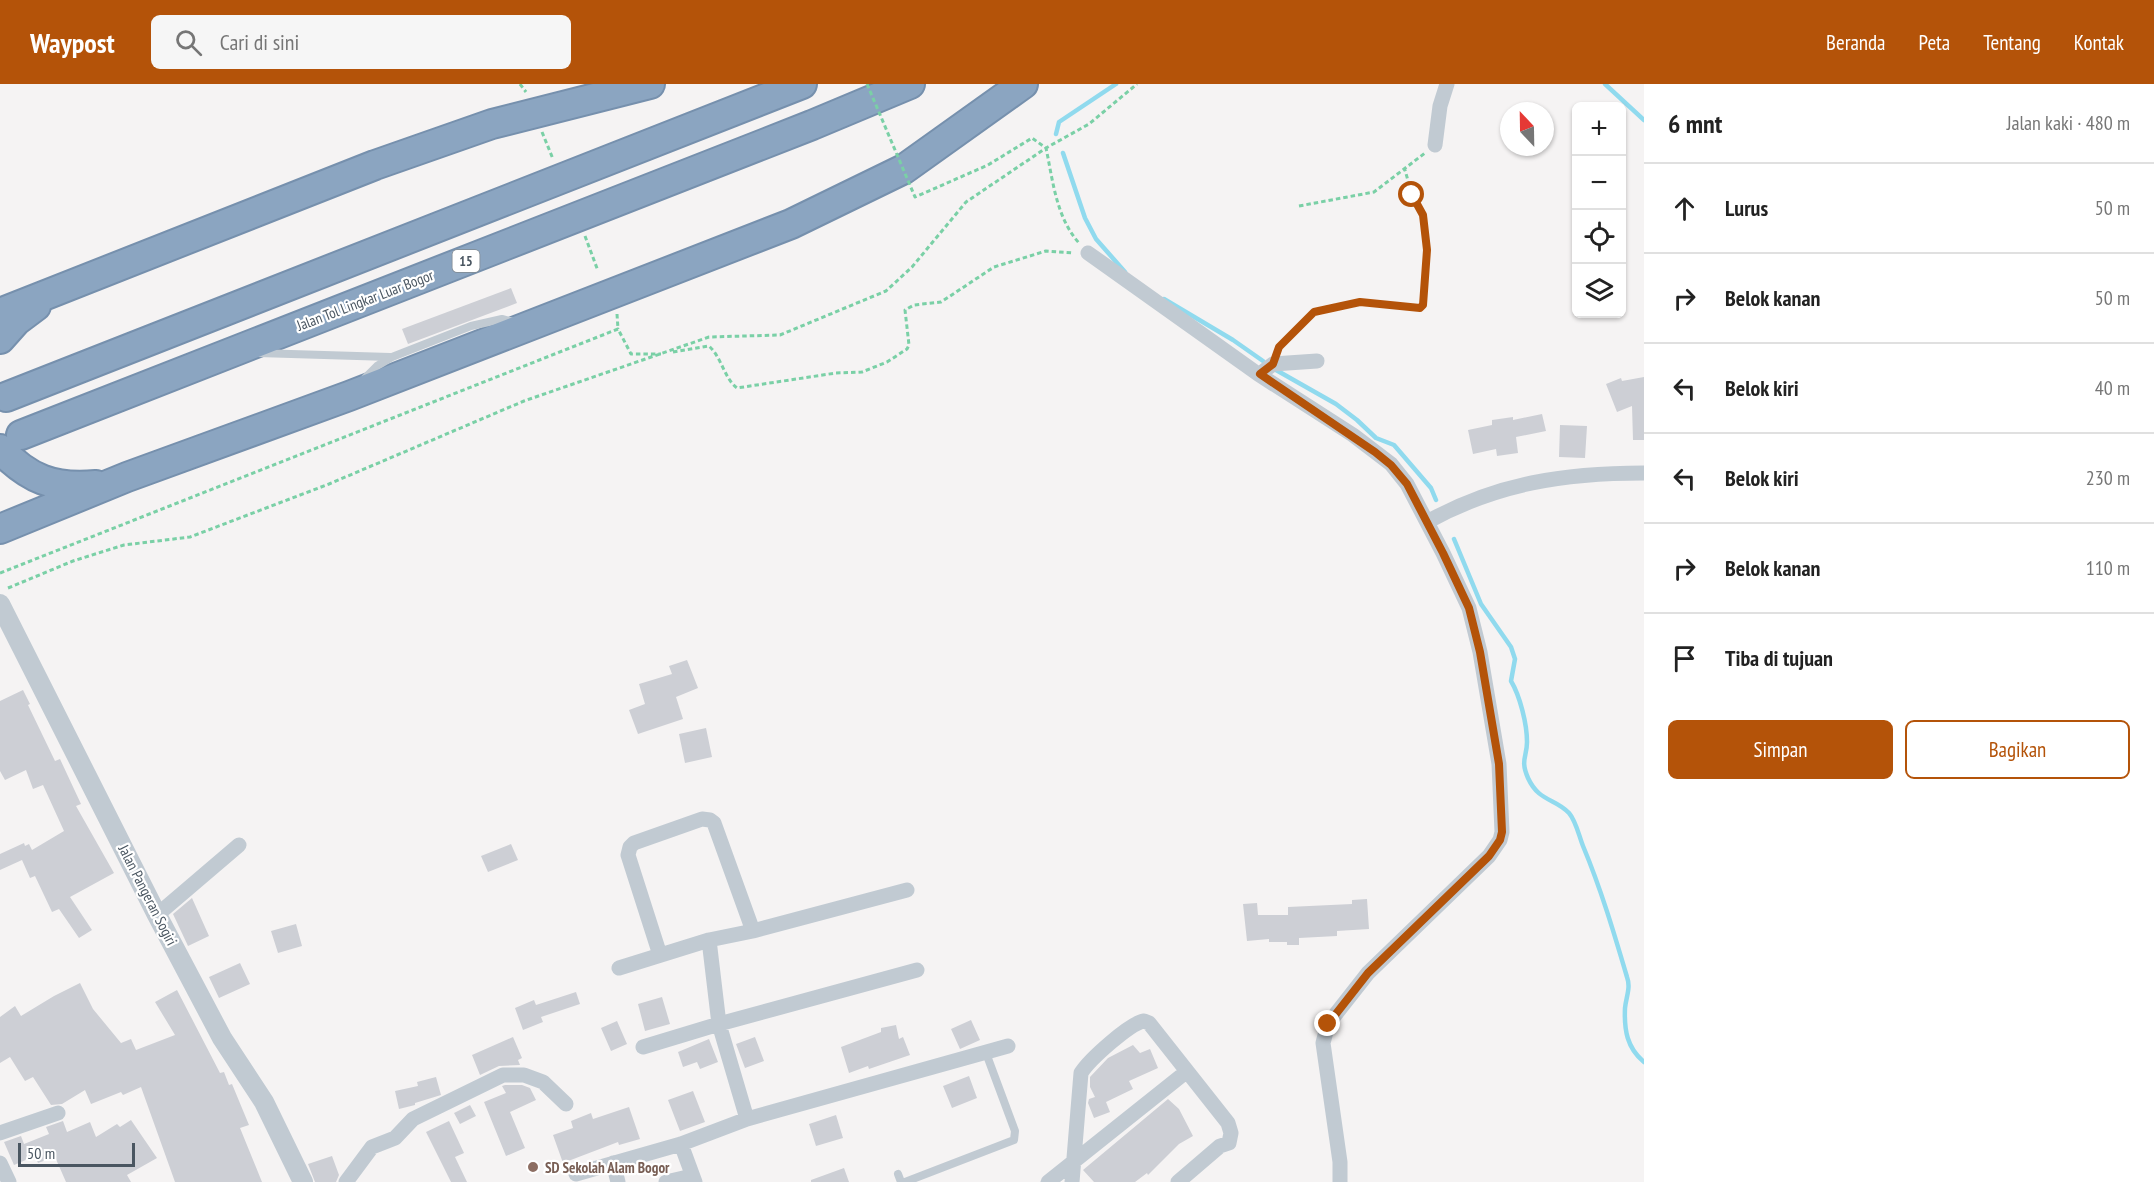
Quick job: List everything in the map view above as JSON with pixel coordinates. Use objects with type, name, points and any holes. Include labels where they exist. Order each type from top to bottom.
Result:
[{"type":"highway","points":[[0,313],[375,165],[492,124],[650,84]]},
{"type":"highway","points":[[6,398],[802,84]]},
{"type":"highway","name":"Jalan Tol Lingkar Luar Bogor","points":[[10,442],[232,352],[812,125],[910,84]]},
{"type":"highway","points":[[0,529],[127,477],[349,396],[791,224],[904,169],[1023,84]]},
{"type":"highway","points":[[0,339],[16,321],[55,293]]},
{"type":"highway","points":[[10,442],[17,466],[40,480],[67,486],[94,486],[127,477]]},
{"type":"street","points":[[1436,145],[1440,106],[1447,84]]},
{"type":"street","points":[[1088,253],[1260,374],[1353,435],[1391,465],[1407,484],[1469,608],[1480,652],[1499,764],[1502,832],[1500,840],[1489,856],[1368,973],[1328,1024],[1323,1043],[1340,1162],[1340,1182]]},
{"type":"street","points":[[1260,374],[1273,364],[1317,361]]},
{"type":"street","points":[[1427,522],[1453,507],[1510,487],[1599,473],[1644,473]]},
{"type":"street","name":"Jalan Pangeran Sogiri","points":[[0,604],[157,915],[222,1038],[264,1102],[303,1182]]},
{"type":"street","points":[[660,955],[628,850],[634,843],[702,819],[714,823],[753,932]]},
{"type":"street","points":[[157,915],[239,845]]},
{"type":"street","points":[[619,968],[710,940],[753,932],[907,890]]},
{"type":"street","points":[[710,940],[719,1024],[747,1119]]},
{"type":"street","points":[[643,1047],[917,970]]},
{"type":"street","points":[[1072,1182],[1081,1073],[1087,1063],[1134,1025],[1144,1021],[1149,1023],[1228,1123],[1231,1138],[1229,1143],[1220,1146],[1178,1182]]},
{"type":"street","points":[[576,1174],[681,1144],[747,1119],[1008,1046]]},
{"type":"street","points":[[1048,1182],[1186,1072]]},
{"type":"street","points":[[346,1182],[372,1147],[395,1138],[413,1119],[503,1075],[524,1075],[543,1082],[566,1104]]},
{"type":"street","points":[[0,1132],[58,1113]]},
{"type":"street","points":[[666,1182],[693,1179],[681,1144]]},
{"type":"street","points":[[0,1162],[9,1182]]},
{"type":"street","points":[[614,1163],[618,1182]]},
{"type":"lane","points":[[349,396],[377,366],[392,357],[471,326],[502,319],[530,326]]},
{"type":"lane","points":[[232,352],[392,357]]},
{"type":"lane","points":[[901,1179],[1014,1140],[1015,1131],[986,1053]]},
{"type":"path","points":[[520,84],[526,92]]},
{"type":"path","points":[[867,84],[915,197],[988,165],[1032,138],[1046,148],[1058,205],[1070,233],[1088,253]]},
{"type":"path","points":[[0,592],[73,561],[124,545],[190,537],[329,484],[524,401],[709,337],[780,335],[886,291],[912,267],[966,202],[1046,148],[1089,123],[1137,84]]},
{"type":"path","points":[[542,130],[554,161]]},
{"type":"path","points":[[1299,206],[1374,192],[1436,145]]},
{"type":"path","points":[[1273,364],[1279,347],[1314,312],[1360,302],[1420,308],[1423,305],[1427,250],[1423,215],[1412,195],[1405,170]]},
{"type":"path","points":[[585,236],[598,271]]},
{"type":"path","points":[[617,314],[618,329],[631,354],[664,354],[709,346],[717,353],[732,384],[737,388],[836,373],[862,372],[887,362],[907,350],[909,345],[905,310],[914,305],[941,302],[994,267],[1046,251],[1088,253]]},
{"type":"path","points":[[0,573],[618,329]]},
{"type":"building","points":[[511,288],[517,303],[408,344],[402,329]]},
{"type":"building","points":[[1644,377],[1644,440],[1633,440],[1632,406],[1617,412],[1606,384],[1621,378],[1622,381]]},
{"type":"building","points":[[1542,414],[1546,431],[1516,437],[1518,453],[1497,456],[1496,449],[1473,454],[1468,430],[1492,425],[1492,420],[1513,417],[1513,420]]},
{"type":"building","points":[[1560,425],[1587,426],[1585,458],[1559,457]]},
{"type":"building","points":[[687,660],[698,688],[676,697],[683,719],[638,734],[629,710],[645,704],[639,684],[672,674],[669,666]]},
{"type":"building","points":[[23,690],[55,761],[60,759],[81,804],[76,806],[114,873],[70,897],[92,930],[79,938],[59,909],[52,912],[35,876],[30,878],[22,860],[0,870],[0,854],[24,843],[25,846],[29,844],[32,850],[64,831],[43,785],[33,789],[26,770],[5,780],[0,771],[0,701]]},
{"type":"building","points":[[706,728],[712,757],[685,763],[679,734]]},
{"type":"building","points":[[511,844],[518,860],[488,872],[481,856]]},
{"type":"building","points":[[192,898],[209,936],[188,946],[173,914]]},
{"type":"building","points":[[1367,899],[1369,929],[1337,931],[1337,936],[1299,938],[1299,945],[1269,942],[1269,939],[1247,941],[1243,904],[1257,903],[1258,915],[1288,915],[1288,907],[1352,904],[1352,900]]},
{"type":"building","points":[[296,924],[302,946],[278,953],[271,931]]},
{"type":"building","points":[[240,963],[250,984],[219,998],[209,977]]},
{"type":"building","points":[[80,983],[93,1009],[121,1043],[131,1039],[136,1050],[175,1035],[155,1002],[177,990],[220,1073],[224,1072],[229,1085],[232,1084],[249,1125],[240,1128],[262,1182],[175,1182],[141,1087],[91,1104],[85,1090],[62,1104],[51,1105],[33,1077],[25,1081],[10,1057],[0,1063],[0,1017],[15,1006],[21,1016]]},
{"type":"building","points":[[576,992],[580,1004],[541,1017],[543,1022],[523,1030],[515,1008],[534,1000],[536,1005]]},
{"type":"building","points":[[662,997],[670,1024],[645,1031],[638,1004]]},
{"type":"building","points":[[971,1020],[980,1040],[960,1049],[951,1029]]},
{"type":"building","points":[[617,1021],[627,1044],[611,1051],[601,1028]]},
{"type":"building","points":[[896,1025],[899,1039],[903,1037],[910,1055],[869,1069],[868,1066],[849,1073],[841,1047],[881,1032],[881,1028]]},
{"type":"building","points":[[513,1037],[522,1058],[518,1060],[520,1065],[499,1066],[480,1075],[472,1055]]},
{"type":"building","points":[[755,1037],[764,1061],[745,1068],[736,1044]]},
{"type":"building","points":[[709,1039],[718,1062],[700,1069],[697,1062],[683,1067],[678,1052]]},
{"type":"building","points":[[1133,1045],[1140,1053],[1150,1049],[1158,1068],[1129,1081],[1133,1089],[1106,1102],[1110,1112],[1094,1118],[1088,1103],[1089,1099],[1095,1097],[1090,1087],[1090,1077],[1108,1058]]},
{"type":"building","points":[[969,1076],[977,1098],[952,1108],[943,1086]]},
{"type":"building","points":[[436,1077],[441,1095],[399,1109],[395,1091],[418,1086],[417,1082]]},
{"type":"building","points":[[522,1085],[530,1088],[536,1100],[510,1112],[525,1148],[506,1156],[484,1102],[506,1093],[502,1086]]},
{"type":"building","points":[[693,1091],[705,1122],[680,1131],[668,1100]]},
{"type":"building","points":[[1168,1099],[1179,1109],[1193,1136],[1179,1144],[1148,1175],[1147,1173],[1135,1182],[1094,1182],[1083,1170]]},
{"type":"building","points":[[470,1105],[476,1116],[460,1124],[454,1113]]},
{"type":"building","points":[[629,1107],[640,1139],[619,1145],[618,1142],[563,1163],[553,1135],[573,1128],[571,1121],[591,1113],[593,1119]]},
{"type":"building","points":[[836,1115],[843,1138],[816,1146],[809,1124]]},
{"type":"building","points":[[131,1120],[157,1158],[127,1175],[131,1182],[66,1182],[55,1157],[38,1163],[35,1156],[14,1165],[4,1142],[21,1136],[24,1144],[49,1134],[46,1127],[63,1121],[67,1132],[90,1122],[96,1137],[117,1124],[120,1127]]},
{"type":"building","points":[[449,1121],[464,1153],[455,1157],[467,1182],[451,1182],[426,1132]]},
{"type":"building","points":[[332,1156],[339,1175],[336,1182],[315,1182],[308,1164]]},
{"type":"building","points":[[844,1168],[849,1182],[811,1182],[811,1180]]},
{"type":"waterway","points":[[1056,134],[1059,122],[1116,84]]},
{"type":"waterway","points":[[1605,84],[1644,120]]},
{"type":"waterway","points":[[1063,153],[1085,218],[1096,239],[1125,272]]},
{"type":"waterway","points":[[1164,299],[1233,340],[1263,361]]},
{"type":"waterway","points":[[1276,370],[1336,404],[1376,438],[1394,445],[1431,488],[1436,500]]},
{"type":"waterway","points":[[1454,539],[1481,604],[1511,647],[1515,659],[1511,681],[1520,702],[1526,727],[1527,742],[1524,763],[1528,778],[1542,796],[1569,813],[1596,878],[1628,981],[1625,1008],[1626,1031],[1630,1045],[1644,1062]]},
{"type":"place","name":"SD Sekolah Alam Bogor","points":[[533,1167]]},
{"type":"route","points":[[1328,1024],[1368,973],[1489,856],[1500,840],[1502,832],[1499,764],[1480,652],[1469,608],[1407,484],[1391,465],[1353,435],[1260,374],[1273,364],[1279,347],[1314,312],[1360,302],[1420,308],[1423,305],[1427,250],[1423,215],[1412,195]]}]
